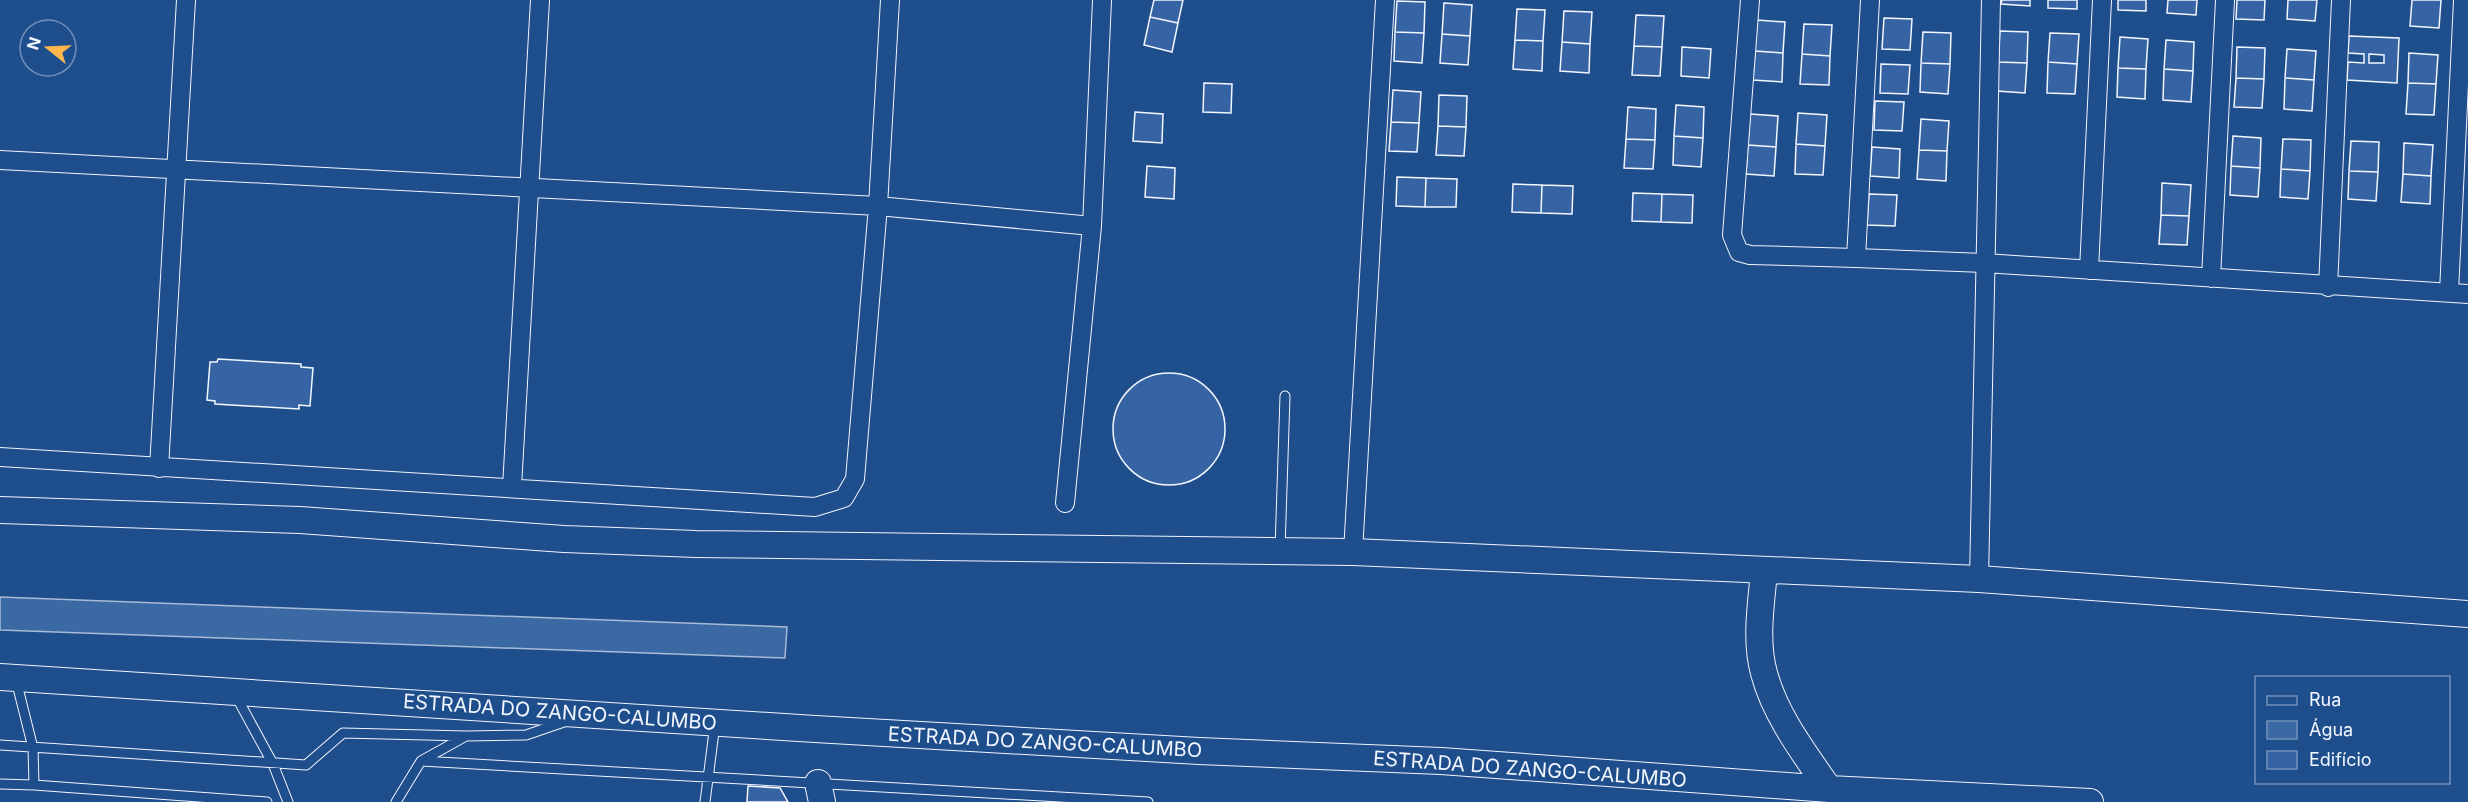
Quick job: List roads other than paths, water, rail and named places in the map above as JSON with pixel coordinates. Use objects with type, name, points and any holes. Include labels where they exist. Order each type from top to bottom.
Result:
[{"type":"main road","points":[[0,510],[300,520],[564,538],[696,544],[1353,552],[1764,572],[1979,579],[2468,614]]},
{"type":"main road","points":[[1764,572],[1760,616],[1763,672],[1785,722],[1829,789]]},
{"type":"main road","name":"ESTRADA DO ZANGO-CALUMBO","points":[[8,677],[1187,751],[1441,761],[1829,789],[2090,802]]},
{"type":"street","points":[[159,468],[186,0]]},
{"type":"street","points":[[512,487],[531,188],[540,0]]},
{"type":"street","points":[[0,457],[815,507],[844,498],[855,479],[878,206],[890,0]]},
{"type":"street","points":[[1065,503],[1092,226],[1102,0]]},
{"type":"street","points":[[1353,552],[1385,0]]},
{"type":"street","points":[[1750,0],[1732,235],[1739,252],[1750,255],[1984,263],[2468,294]]},
{"type":"street","points":[[1856,258],[1870,0]]},
{"type":"street","points":[[1979,579],[1991,0]]},
{"type":"street","points":[[2089,270],[2102,0]]},
{"type":"street","points":[[2211,278],[2225,0]]},
{"type":"street","points":[[2328,286],[2341,0]]},
{"type":"street","points":[[2449,292],[2463,0]]},
{"type":"street","points":[[0,160],[878,206],[1092,226]]},
{"type":"lane","points":[[1280,552],[1285,396]]},
{"type":"lane","points":[[8,677],[33,748],[34,785]]},
{"type":"lane","points":[[233,691],[273,764],[288,802]]},
{"type":"lane","points":[[0,745],[306,765],[343,733],[526,735],[586,714]]},
{"type":"lane","points":[[705,802],[715,722]]},
{"type":"lane","points":[[396,802],[421,761],[466,736]]},
{"type":"lane","points":[[421,761],[708,778],[820,793],[1148,802]]},
{"type":"lane","points":[[0,784],[267,802]]},
{"type":"water","points":[[0,597],[787,627],[785,658],[0,630]]}]
